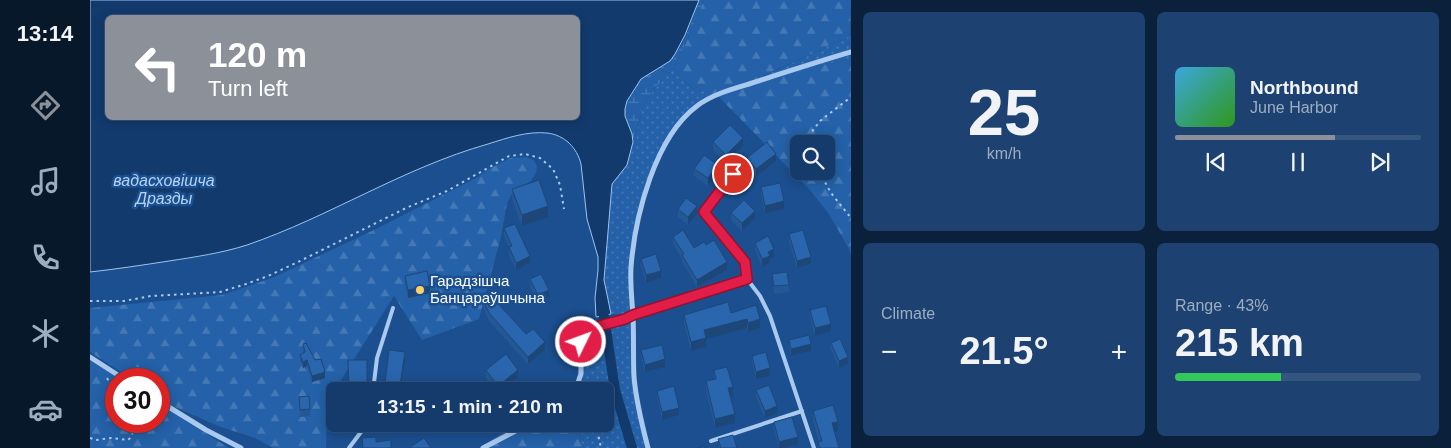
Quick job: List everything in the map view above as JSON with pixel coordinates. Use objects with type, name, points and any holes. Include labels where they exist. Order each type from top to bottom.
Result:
[{"type":"street","points":[[648,448],[640,418],[634,377],[631,268],[642,205],[660,153],[670,134],[684,117],[698,105],[717,95],[851,52]]},
{"type":"street","points":[[578,382],[581,374],[581,342],[592,328],[633,315]]},
{"type":"street","points":[[90,357],[107,368]]},
{"type":"street","points":[[170,408],[206,430],[241,448]]},
{"type":"street","points":[[483,448],[514,432]]},
{"type":"lane","points":[[733,174],[704,212],[745,262],[747,279],[760,296],[770,316],[814,448]]},
{"type":"lane","points":[[633,315],[747,279]]},
{"type":"lane","points":[[374,382],[377,358],[392,308]]},
{"type":"lane","points":[[711,441],[802,411]]},
{"type":"lane","points":[[349,448],[361,432]]},
{"type":"path","points":[[811,135],[820,120],[851,97]]},
{"type":"path","points":[[90,300],[124,301],[151,296],[220,292],[246,284],[289,266],[406,208],[447,191],[509,156],[525,154],[540,158],[553,169],[560,185],[564,209]]},
{"type":"path","points":[[824,180],[831,193],[851,218]]},
{"type":"path","points":[[598,432],[601,448]]},
{"type":"path","points":[[90,438],[96,440],[111,438],[128,440],[132,437],[133,433]]},
{"type":"green space","points":[[699,0],[704,0],[685,45],[673,69],[654,89],[643,108],[633,142],[625,112],[627,98],[640,80],[676,53],[686,34]]},
{"type":"green space","points":[[704,0],[851,0],[850,36],[743,85],[851,58],[851,256],[829,214],[800,180],[835,180],[835,135],[790,135],[790,170],[717,95],[692,88],[673,69]]},
{"type":"green space","points":[[851,34],[851,58],[740,87],[850,36]]},
{"type":"green space","points":[[673,69],[692,88],[717,95],[684,117],[660,153],[642,205],[631,268],[634,377],[648,448],[584,448],[578,432],[614,432],[614,382],[576,382],[578,373],[579,341],[593,328],[631,315],[611,314],[604,280],[612,184],[627,165],[643,108],[654,89]]},
{"type":"green space","points":[[526,157],[534,160],[537,167],[536,173],[531,181],[513,192],[507,203],[501,237],[479,319],[422,340],[394,296],[340,382],[326,382],[326,448],[273,448],[255,438],[218,426],[170,404],[170,368],[115,368],[90,352],[90,308],[222,295],[272,278],[376,229],[478,177],[510,158]]},
{"type":"green space","points":[[90,360],[105,370],[105,433],[170,433],[170,411],[229,448],[90,448]]},
{"type":"green space","points":[[504,432],[578,432],[584,448],[479,448]]},
{"type":"water","name":"вадасховішча Дразды","points":[[90,0],[699,0],[675,54],[670,61],[641,79],[627,101],[625,116],[633,142],[627,165],[612,184],[604,280],[611,314],[596,317],[595,298],[598,257],[587,219],[579,158],[565,139],[547,133],[532,133],[502,139],[457,154],[396,179],[277,234],[247,245],[199,256],[90,272]]},
{"type":"building","points":[[730,125],[743,138],[726,155],[713,142]]},
{"type":"building","points":[[767,142],[776,154],[756,169],[747,158]]},
{"type":"building","points":[[704,155],[718,165],[708,178],[694,169]]},
{"type":"building","points":[[539,180],[548,206],[522,215],[512,189]]},
{"type":"building","points":[[780,183],[784,201],[765,206],[761,187]]},
{"type":"building","points":[[686,198],[697,206],[688,217],[678,209]]},
{"type":"building","points":[[744,200],[755,211],[742,223],[731,213]]},
{"type":"building","points":[[515,224],[530,256],[516,263],[509,247],[512,246],[504,228]]},
{"type":"building","points":[[683,230],[694,248],[704,242],[706,245],[714,240],[727,262],[697,280],[673,237]]},
{"type":"building","points":[[803,230],[811,257],[797,261],[789,234]]},
{"type":"building","points":[[768,236],[774,249],[768,252],[770,256],[762,259],[755,243]]},
{"type":"building","points":[[656,254],[661,271],[646,275],[641,259]]},
{"type":"building","points":[[427,271],[430,286],[408,290],[405,276]]},
{"type":"building","points":[[787,272],[789,285],[774,286],[772,274]]},
{"type":"building","points":[[541,274],[549,290],[538,295],[530,279]]},
{"type":"building","points":[[494,292],[501,307],[526,334],[533,329],[545,342],[528,357],[490,314],[482,299]]},
{"type":"building","points":[[728,302],[731,313],[756,305],[760,319],[748,323],[747,319],[704,330],[706,338],[691,342],[684,315]]},
{"type":"building","points":[[826,306],[831,324],[815,328],[810,310]]},
{"type":"building","points":[[809,335],[811,344],[791,349],[789,340]]},
{"type":"building","points":[[840,339],[848,357],[839,361],[831,343]]},
{"type":"building","points":[[306,343],[315,360],[321,359],[325,372],[312,376],[307,360],[303,362],[300,355],[305,352],[303,344]]},
{"type":"building","points":[[662,345],[665,359],[645,365],[641,350]]},
{"type":"building","points":[[389,350],[405,352],[400,382],[385,382]]},
{"type":"building","points":[[766,352],[770,368],[756,372],[752,356]]},
{"type":"building","points":[[506,354],[518,370],[503,382],[495,382],[486,370]]},
{"type":"building","points":[[348,360],[367,360],[367,382],[349,382]]},
{"type":"building","points":[[727,367],[733,387],[728,388],[735,414],[715,419],[706,381],[716,379],[714,370]]},
{"type":"building","points":[[769,385],[777,406],[765,411],[756,390]]},
{"type":"building","points":[[674,386],[679,408],[662,412],[657,391]]},
{"type":"building","points":[[309,396],[310,409],[300,410],[299,397]]},
{"type":"building","points":[[833,405],[838,422],[832,423],[839,448],[820,448],[818,442],[822,441],[813,411]]},
{"type":"building","points":[[792,417],[798,437],[779,442],[774,422]]},
{"type":"building","points":[[733,435],[737,448],[721,448],[718,439]]},
{"type":"building","points":[[376,437],[376,442],[391,440],[391,448],[363,448],[362,438]]},
{"type":"building","points":[[424,438],[431,448],[409,448]]},
{"type":"waterway","points":[[604,316],[615,390],[632,448]]},
{"type":"place","name":"Гарадзішча Банцараўшчына","points":[[420,290]]},
{"type":"route","points":[[581,342],[592,328],[747,279],[745,262],[704,212],[733,174]]}]
